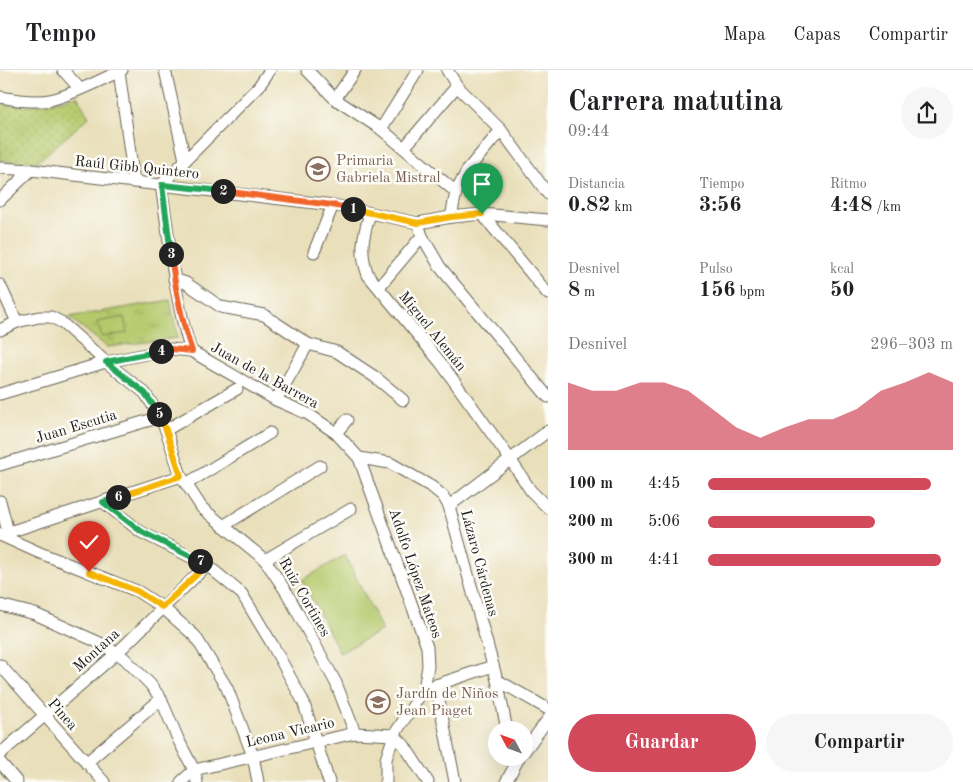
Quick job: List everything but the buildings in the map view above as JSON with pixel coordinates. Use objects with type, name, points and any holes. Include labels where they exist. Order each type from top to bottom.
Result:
[{"type":"street","points":[[63,70],[80,89]]},
{"type":"street","points":[[165,70],[185,160]]},
{"type":"street","points":[[192,351],[184,327],[174,279],[162,185],[259,86],[270,70]]},
{"type":"street","points":[[307,70],[335,99],[381,129],[456,192]]},
{"type":"street","points":[[335,99],[355,70]]},
{"type":"street","points":[[381,129],[418,70]]},
{"type":"street","points":[[447,70],[457,86],[501,130],[548,194]]},
{"type":"street","points":[[0,97],[18,101],[50,100],[121,71],[134,182]]},
{"type":"street","points":[[404,148],[457,86]]},
{"type":"street","points":[[451,217],[456,192],[468,169],[501,130]]},
{"type":"street","name":"Raúl Gibb Quintero","points":[[0,168],[332,205],[418,223]]},
{"type":"street","points":[[0,200],[31,170]]},
{"type":"street","points":[[314,252],[332,205]]},
{"type":"street","name":"Miguel Alemán","points":[[370,213],[364,233],[362,259],[368,276],[441,363],[531,491],[548,508]]},
{"type":"street","points":[[482,214],[548,294]]},
{"type":"street","points":[[548,220],[482,214],[418,223],[422,236],[440,267],[548,397]]},
{"type":"street","points":[[379,288],[422,236]]},
{"type":"street","points":[[174,279],[186,283],[221,307],[264,316],[281,325],[308,344],[337,352],[375,377],[403,400]]},
{"type":"street","points":[[0,285],[17,322]]},
{"type":"street","name":"Ruiz Cortines","points":[[0,330],[17,322],[51,316],[61,322],[106,362],[145,393],[166,430],[183,480],[202,508],[265,560],[302,619],[336,682],[355,733]]},
{"type":"street","points":[[276,400],[308,344]]},
{"type":"street","name":"Juan de la Barrera","points":[[0,394],[106,362],[171,349],[192,351],[276,400],[308,414],[336,433],[359,458]]},
{"type":"street","points":[[166,430],[237,389]]},
{"type":"street","name":"Juan Escutia","points":[[0,464],[160,417]]},
{"type":"street","points":[[336,433],[347,420]]},
{"type":"street","points":[[449,506],[548,431]]},
{"type":"street","points":[[258,782],[253,756],[227,688],[195,636],[162,607],[137,591],[40,553],[0,535],[103,502],[183,480],[270,433]]},
{"type":"street","name":"Lázaro Cárdenas","points":[[359,458],[390,463],[444,496],[449,506],[497,680],[505,721]]},
{"type":"street","name":"Adolfo López Mateos","points":[[359,458],[427,647],[428,666],[424,689],[394,735],[386,759],[386,782]]},
{"type":"street","points":[[223,526],[320,466]]},
{"type":"street","points":[[0,501],[8,532]]},
{"type":"street","points":[[103,502],[142,532],[207,565],[242,594],[303,701],[329,782]]},
{"type":"street","points":[[265,560],[350,509]]},
{"type":"street","name":"Montana","points":[[0,754],[117,653],[207,565]]},
{"type":"street","points":[[0,605],[35,614],[100,643],[124,658],[150,684],[161,699],[194,770],[197,782]]},
{"type":"street","name":"Pinea","points":[[0,665],[104,782]]},
{"type":"street","points":[[424,689],[493,666]]},
{"type":"street","points":[[497,680],[548,709]]},
{"type":"street","points":[[436,685],[455,782]]},
{"type":"street","points":[[86,763],[161,699]]},
{"type":"street","points":[[533,740],[548,719]]},
{"type":"street","name":"Leona Vicario","points":[[194,770],[355,733],[394,735]]},
{"type":"street","points":[[394,735],[404,745],[428,782]]},
{"type":"street","points":[[0,762],[17,782]]},
{"type":"street","points":[[506,782],[513,766]]},
{"type":"street","points":[[181,782],[194,770]]},
{"type":"green space","points":[[77,96],[89,117],[37,162],[0,161],[0,103],[29,105],[49,103]]},
{"type":"green space","points":[[170,300],[178,338],[107,347],[69,317]]},
{"type":"green space","points":[[124,317],[127,333],[102,337],[97,322]]},
{"type":"green space","points":[[345,555],[382,630],[340,653],[302,580]]},
{"type":"place","name":"Primaria Gabriela Mistral","points":[[318,169]]},
{"type":"place","name":"Jardín de Niños Jean Piaget","points":[[378,702]]},
{"type":"route","points":[[89,572],[137,591],[162,607],[207,565],[142,532],[103,502],[181,476],[166,430],[145,393],[106,362],[171,349],[192,351],[184,327],[174,279],[162,185],[332,205],[418,223],[482,214]]}]
